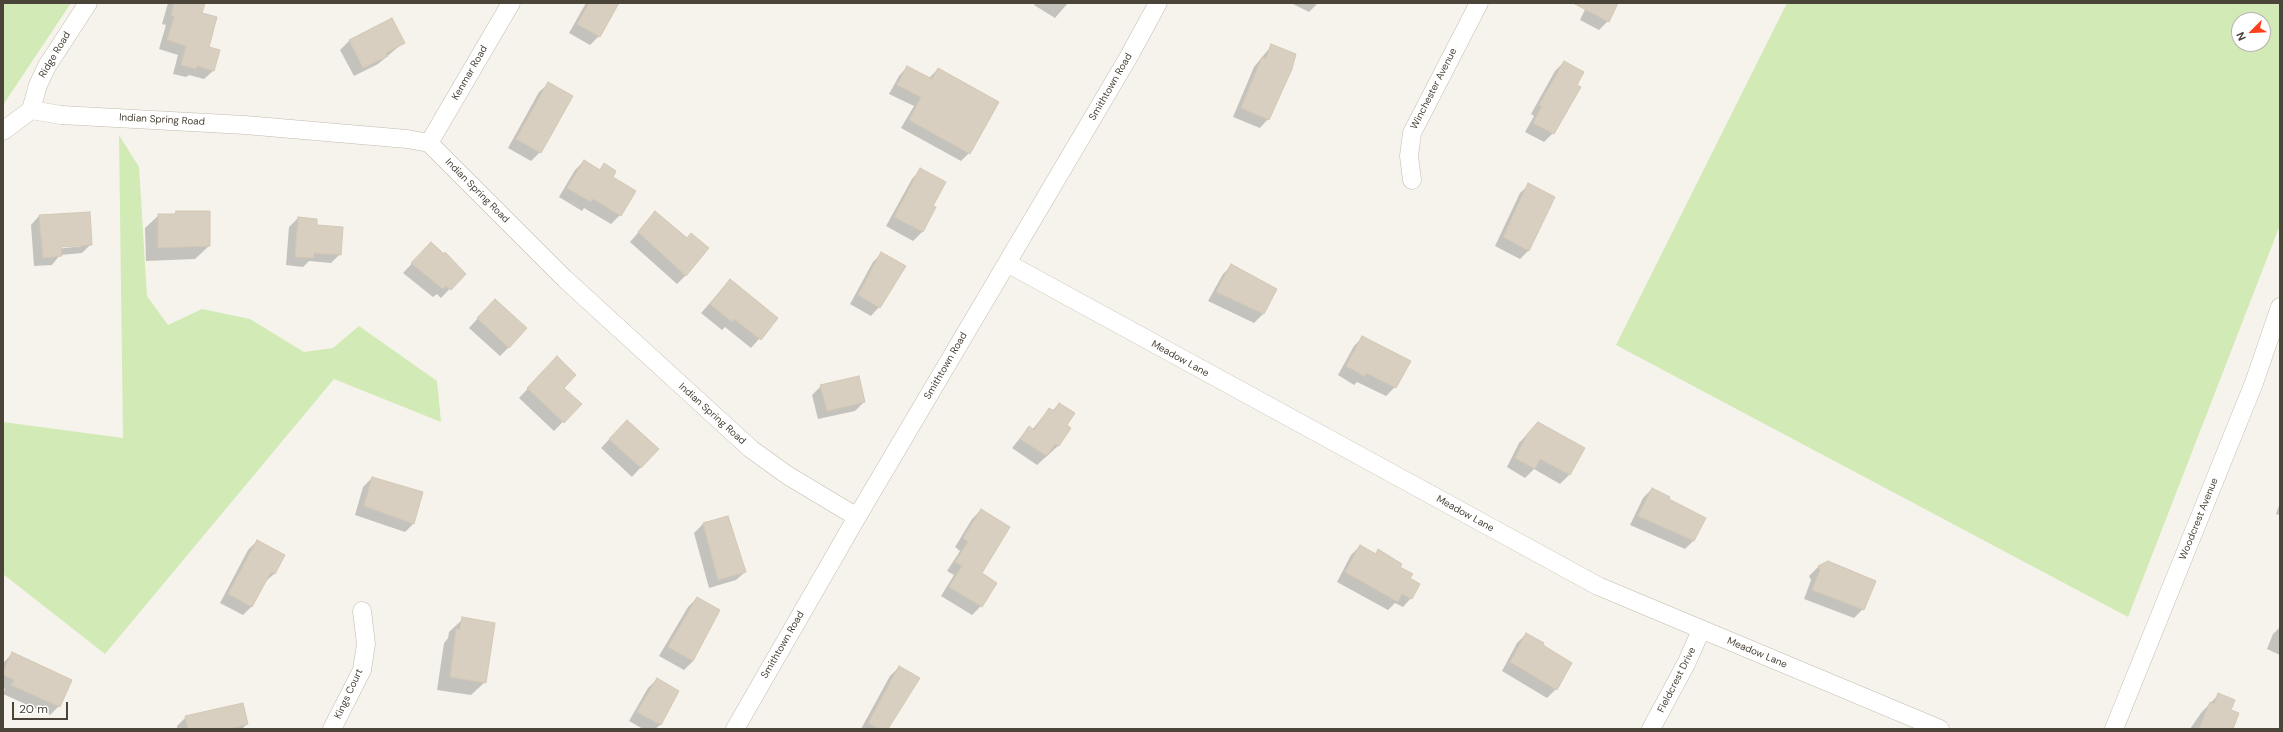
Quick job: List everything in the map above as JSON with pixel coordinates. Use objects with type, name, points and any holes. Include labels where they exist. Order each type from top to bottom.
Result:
[{"type":"street","name":"Ridge Road","points":[[31,110],[38,85],[47,66],[88,3]]},
{"type":"street","name":"Kenmar Road","points":[[429,143],[511,3]]},
{"type":"street","name":"Smithtown Road","points":[[735,729],[857,517],[1128,58],[1158,3]]},
{"type":"street","name":"Winchester Avenue","points":[[1412,180],[1410,156],[1412,133],[1479,3]]},
{"type":"street","points":[[3,131],[31,110]]},
{"type":"street","name":"Indian Spring Road","points":[[31,110],[61,115],[253,125],[407,139],[429,143],[565,280],[751,449],[787,475],[857,517]]},
{"type":"street","name":"Meadow Lane","points":[[1007,263],[1554,563],[1620,596],[1940,729]]},
{"type":"street","name":"Woodcrest Avenue","points":[[2114,729],[2254,383],[2280,307]]},
{"type":"street","name":"Kings Court","points":[[332,729],[362,670],[366,644],[362,611]]},
{"type":"street","name":"Fieldcrest Drive","points":[[1651,729],[1687,662],[1701,630]]},
{"type":"green space","points":[[3,3],[71,3],[3,105]]},
{"type":"green space","points":[[1787,3],[2280,3],[2280,225],[2128,617],[1616,345]]},
{"type":"green space","points":[[119,135],[139,167],[147,296],[168,325],[202,309],[250,319],[304,352],[333,348],[359,326],[437,381],[441,422],[334,379],[105,654],[3,574],[3,422],[123,438]]},
{"type":"building","points":[[174,3],[205,3],[202,13],[217,17],[209,47],[220,50],[214,71],[197,66],[196,69],[181,65],[186,46],[167,40],[174,17],[171,15]]},
{"type":"building","points":[[589,3],[619,3],[600,37],[577,24]]},
{"type":"building","points":[[1573,3],[1618,3],[1609,22]]},
{"type":"building","points":[[392,18],[405,43],[386,53],[388,56],[363,68],[349,40]]},
{"type":"building","points":[[1271,44],[1296,54],[1292,69],[1269,120],[1241,108],[1262,57],[1266,58]]},
{"type":"building","points":[[1564,61],[1584,72],[1577,85],[1581,87],[1554,134],[1533,123],[1542,106],[1539,105]]},
{"type":"building","points":[[907,66],[932,79],[938,68],[999,102],[970,154],[909,120],[921,97],[897,85]]},
{"type":"building","points":[[548,82],[573,96],[541,153],[516,139]]},
{"type":"building","points":[[584,160],[600,170],[604,163],[616,171],[613,177],[636,191],[621,216],[593,199],[591,202],[567,188]]},
{"type":"building","points":[[920,168],[946,182],[933,206],[936,207],[923,232],[894,217]]},
{"type":"building","points":[[1528,183],[1555,197],[1529,251],[1503,237]]},
{"type":"building","points":[[176,211],[210,211],[210,246],[158,248],[158,214],[176,214]]},
{"type":"building","points":[[655,211],[687,238],[691,233],[709,248],[686,276],[638,232]]},
{"type":"building","points":[[90,212],[92,245],[61,247],[62,256],[43,258],[39,215]]},
{"type":"building","points":[[298,217],[317,219],[317,225],[343,227],[341,255],[314,253],[313,258],[295,257]]},
{"type":"building","points":[[431,242],[444,254],[445,252],[466,274],[451,290],[446,286],[443,289],[411,263]]},
{"type":"building","points":[[881,252],[906,266],[880,308],[858,295]]},
{"type":"building","points":[[1231,264],[1277,289],[1264,314],[1216,292]]},
{"type":"building","points":[[730,279],[778,318],[761,340],[734,319],[732,322],[710,304]]},
{"type":"building","points":[[495,299],[527,328],[509,348],[477,318]]},
{"type":"building","points":[[1362,336],[1411,361],[1396,388],[1366,373],[1364,376],[1346,366]]},
{"type":"building","points":[[557,356],[576,375],[564,388],[582,404],[564,423],[527,388]]},
{"type":"building","points":[[859,376],[865,402],[827,411],[820,385]]},
{"type":"building","points":[[1059,403],[1075,413],[1067,425],[1071,428],[1059,446],[1055,444],[1047,456],[1020,439],[1029,426],[1034,430],[1049,408],[1054,411]]},
{"type":"building","points":[[627,420],[659,449],[641,468],[609,439]]},
{"type":"building","points":[[1538,422],[1585,448],[1570,475],[1540,459],[1535,469],[1515,458],[1528,433]]},
{"type":"building","points":[[372,477],[423,492],[414,524],[364,506]]},
{"type":"building","points":[[1652,488],[1670,497],[1669,499],[1706,518],[1694,541],[1638,516]]},
{"type":"building","points":[[981,509],[1010,527],[982,573],[997,583],[982,607],[949,587],[962,566],[955,562],[968,542],[963,538]]},
{"type":"building","points":[[728,516],[746,572],[718,580],[703,523]]},
{"type":"building","points":[[257,540],[285,555],[275,574],[271,572],[252,607],[228,594]]},
{"type":"building","points":[[1360,545],[1376,554],[1378,549],[1402,564],[1400,567],[1413,574],[1410,578],[1420,584],[1412,599],[1402,594],[1398,602],[1345,572]]},
{"type":"building","points":[[1828,561],[1876,581],[1864,610],[1812,590],[1820,570],[1818,566]]},
{"type":"building","points":[[697,597],[720,610],[693,661],[668,647]]},
{"type":"building","points":[[462,617],[495,623],[486,683],[450,677],[456,629],[460,629]]},
{"type":"building","points":[[1526,633],[1544,643],[1543,645],[1572,663],[1557,690],[1510,662]]},
{"type":"building","points":[[12,652],[72,680],[60,707],[11,685],[14,680],[3,675],[3,672]]},
{"type":"building","points":[[899,666],[920,678],[888,729],[879,729],[868,723]]},
{"type":"building","points":[[657,678],[679,691],[661,725],[637,712]]},
{"type":"building","points":[[2218,693],[2235,700],[2231,710],[2239,713],[2233,729],[2199,729],[2210,702],[2214,704]]},
{"type":"building","points":[[243,703],[248,724],[230,729],[188,729],[185,716]]}]
